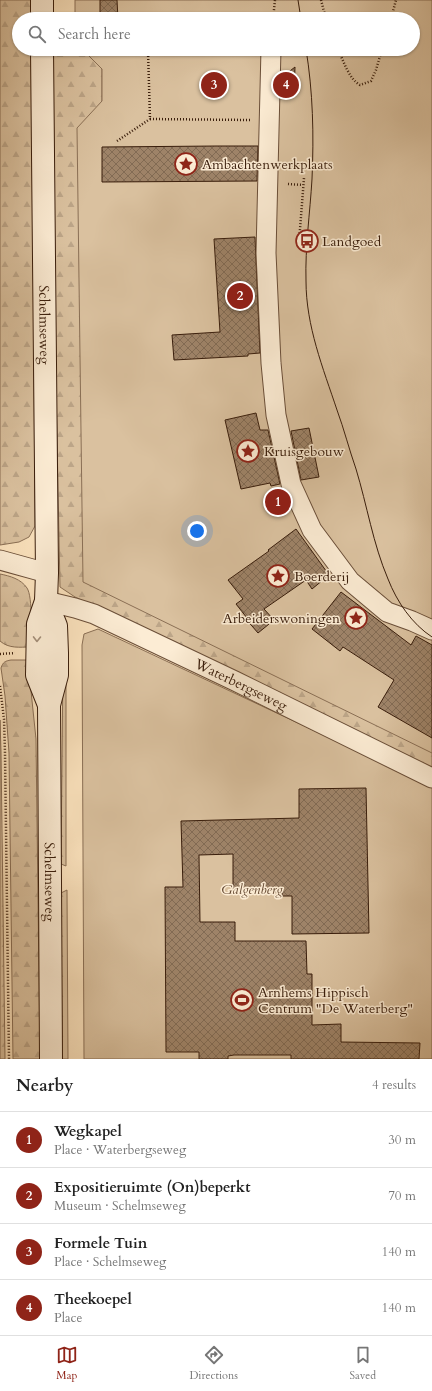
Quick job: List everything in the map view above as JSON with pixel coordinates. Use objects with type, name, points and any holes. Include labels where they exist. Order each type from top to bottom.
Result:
[{"type":"main road","points":[[42,0],[42,12]]},
{"type":"main road","name":"Schelmseweg","points":[[42,56],[47,573],[46,601],[38,624],[37,675],[49,706],[51,1059]]},
{"type":"street","points":[[271,56],[266,252],[271,363],[276,416],[291,484],[312,530],[350,581],[387,612],[432,630]]},
{"type":"street","points":[[0,560],[47,573]]},
{"type":"street","name":"Waterbergseweg","points":[[46,601],[94,614],[235,680],[432,778]]},
{"type":"path","points":[[273,12],[275,0]]},
{"type":"path","points":[[321,0],[324,12]]},
{"type":"path","points":[[393,12],[396,0]]},
{"type":"path","points":[[148,56],[150,119]]},
{"type":"path","points":[[342,56],[356,83],[360,85],[371,81],[380,56]]},
{"type":"path","points":[[117,141],[150,119],[268,120]]},
{"type":"path","points":[[299,242],[304,178]]},
{"type":"path","points":[[0,686],[4,719],[5,753],[9,1059]]},
{"type":"green space","points":[[0,0],[31,0],[31,12],[12,12],[12,56],[32,56],[35,526],[29,537],[19,542],[0,545]]},
{"type":"green space","points":[[75,0],[432,0],[432,753],[83,582],[77,128],[102,101],[102,69],[89,56],[420,56],[420,12],[75,12]]},
{"type":"green space","points":[[52,56],[102,56],[102,101],[432,739],[432,770],[75,597],[60,587]]},
{"type":"green space","points":[[0,574],[18,580],[27,588],[31,607],[31,647],[11,646],[3,644],[0,641]]},
{"type":"green space","name":"Galgenberg","points":[[98,629],[432,786],[432,1059],[84,1059],[82,645],[84,634]]},
{"type":"green space","points":[[11,660],[30,660],[31,691],[36,739],[40,1059],[13,1059],[9,753],[5,696],[1,668],[4,662]]},
{"type":"green space","points":[[63,660],[66,663],[66,866],[61,864]]},
{"type":"green space","points":[[0,720],[1,752],[5,1059],[0,1059]]},
{"type":"green space","points":[[67,890],[68,1059],[62,1059],[61,893]]},
{"type":"building","points":[[100,0],[117,0],[118,12],[100,12]]},
{"type":"building","points":[[295,67],[294,94],[281,93],[281,78]]},
{"type":"building","points":[[258,146],[257,181],[102,182],[102,147]]},
{"type":"building","points":[[255,237],[260,353],[248,354],[248,356],[174,360],[172,335],[220,332],[214,239]]},
{"type":"building","points":[[256,413],[260,430],[268,430],[280,484],[271,486],[270,483],[241,489],[225,420]]},
{"type":"building","points":[[309,428],[319,477],[301,480],[291,431]]},
{"type":"building","points":[[296,529],[329,575],[312,589],[306,580],[264,609],[274,620],[258,633],[236,604],[243,599],[228,580],[269,551],[268,550]]},
{"type":"building","points":[[341,592],[411,645],[416,636],[432,645],[432,738],[378,707],[394,680],[343,647],[340,651],[312,629]]},
{"type":"building","points":[[366,788],[369,933],[292,934],[292,896],[282,896],[282,892],[233,892],[233,854],[199,855],[200,922],[235,922],[235,941],[306,941],[307,974],[312,974],[312,1025],[341,1024],[341,1042],[420,1043],[419,1059],[291,1059],[291,1055],[234,1055],[228,1056],[228,1059],[199,1059],[199,1052],[166,1052],[165,887],[183,887],[181,821],[299,818],[299,789]]},
{"type":"tram line","points":[[298,0],[300,12]]},
{"type":"tram line","points":[[307,56],[312,97],[313,146],[306,268],[307,298],[312,331],[356,469],[383,566],[392,588],[406,612],[418,626],[432,637]]},
{"type":"place","name":"Formele Tuin","points":[[214,85]]},
{"type":"place","name":"Theekoepel","points":[[286,85]]},
{"type":"place","name":"Ambachtenwerkplaats","points":[[186,164]]},
{"type":"place","name":"Landgoed","points":[[307,241]]},
{"type":"place","name":"Expositieruimte (On)beperkt","points":[[240,296]]},
{"type":"place","name":"Kruisgebouw","points":[[248,451]]},
{"type":"place","name":"Wegkapel","points":[[278,502]]},
{"type":"place","name":"Boerderij","points":[[278,576]]},
{"type":"place","name":"Arbeiderswoningen","points":[[356,618]]},
{"type":"place","name":"Arnhems Hippisch Centrum \"De Waterberg\"","points":[[242,1000]]}]
